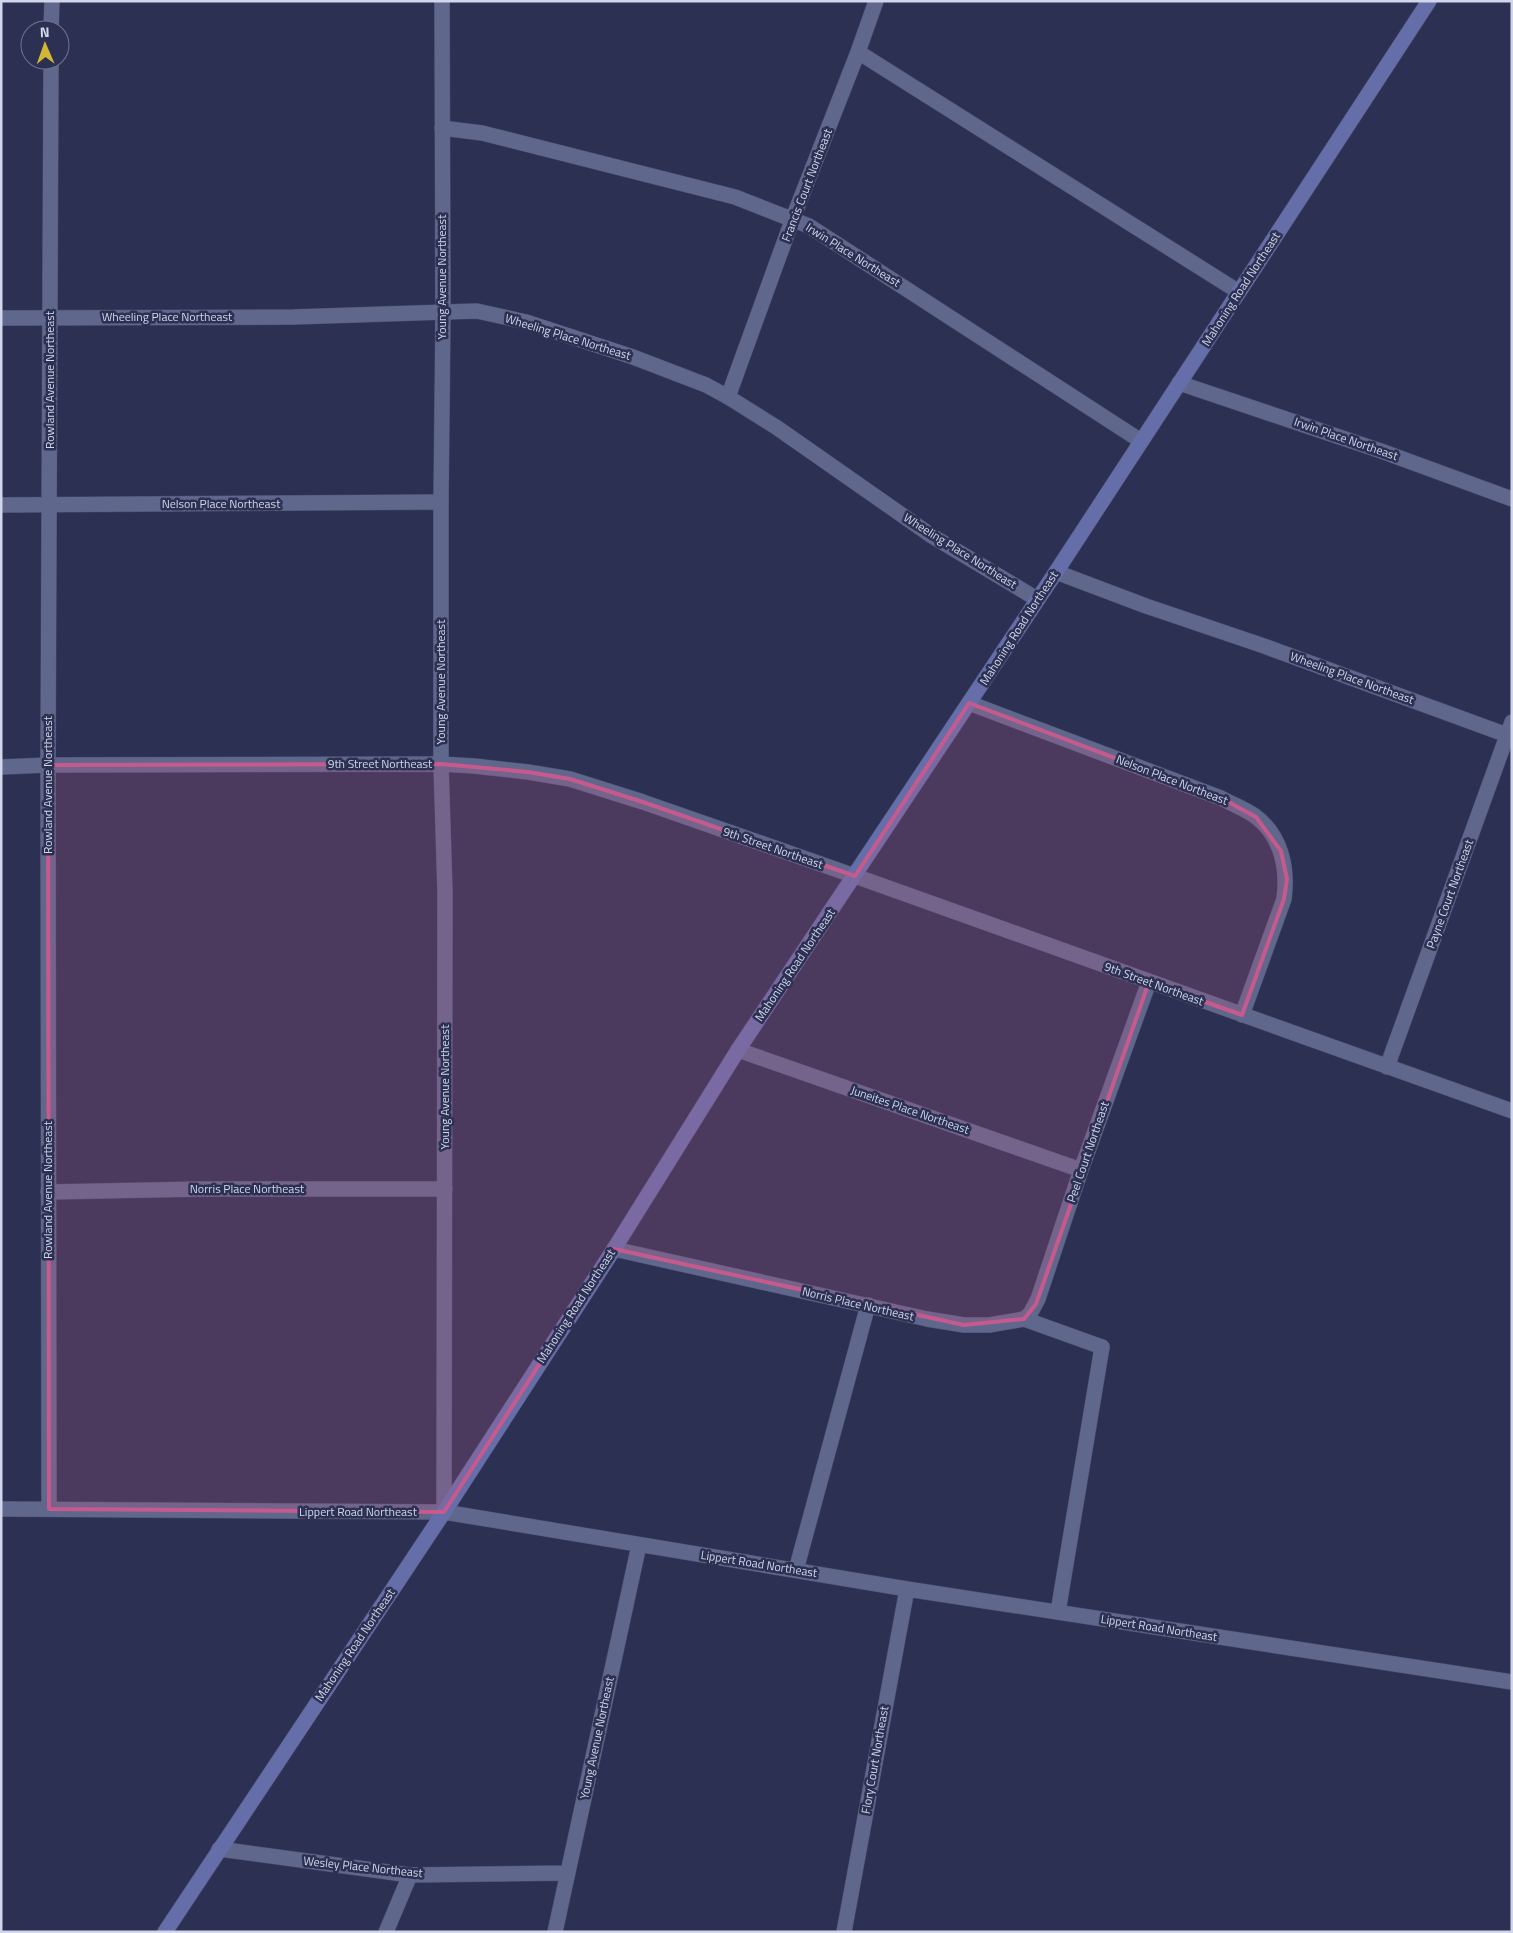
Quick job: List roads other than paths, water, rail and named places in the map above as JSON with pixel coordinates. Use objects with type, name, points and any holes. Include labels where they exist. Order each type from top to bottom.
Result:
[{"type":"main road","name":"Mahoning Road Northeast","points":[[165,1932],[444,1512],[614,1248],[738,1050],[1056,572],[1429,1]]},
{"type":"street","points":[[51,20],[52,1]]},
{"type":"street","name":"Young Avenue Northeast","points":[[442,1],[443,314],[440,502],[441,764],[445,903],[444,1512]]},
{"type":"street","name":"Francis Court Northeast","points":[[728,397],[876,1]]},
{"type":"street","points":[[858,52],[1239,292]]},
{"type":"street","name":"Rowland Avenue Northeast","points":[[50,1509],[48,765],[51,70]]},
{"type":"street","name":"Irwin Place Northeast","points":[[442,128],[482,133],[735,197],[794,218],[1141,441]]},
{"type":"street","name":"Wheeling Place Northeast","points":[[1,318],[293,318],[443,314],[477,311],[526,322],[633,357],[706,385],[776,427],[932,536],[1037,599]]},
{"type":"street","name":"Irwin Place Northeast","points":[[1179,383],[1381,451],[1512,499]]},
{"type":"street","name":"Nelson Place Northeast","points":[[1,505],[440,502]]},
{"type":"street","name":"Wheeling Place Northeast","points":[[1056,572],[1146,606],[1509,729]]},
{"type":"street","name":"Nelson Place Northeast","points":[[969,703],[1222,798],[1256,817],[1274,836],[1281,851],[1287,879],[1284,899],[1242,1015]]},
{"type":"street","name":"Payne Court Northeast","points":[[1387,1067],[1509,729]]},
{"type":"street","name":"9th Street Northeast","points":[[1,767],[48,765],[441,764],[501,768],[570,779],[643,802],[855,876],[1512,1111]]},
{"type":"street","name":"Peel Court Northeast","points":[[1024,1319],[1030,1314],[1038,1300],[1081,1170],[1149,982]]},
{"type":"street","name":"Juneites Place Northeast","points":[[738,1050],[1081,1170]]},
{"type":"street","name":"Norris Place Northeast","points":[[48,1192],[203,1188],[445,1189]]},
{"type":"street","name":"Norris Place Northeast","points":[[614,1248],[927,1319],[964,1325],[1000,1324],[1024,1319]]},
{"type":"street","points":[[796,1570],[868,1306]]},
{"type":"street","points":[[1024,1319],[1102,1347],[1058,1612]]},
{"type":"street","name":"Lippert Road Northeast","points":[[1,1509],[444,1512],[907,1588],[1512,1682]]},
{"type":"street","name":"Young Avenue Northeast","points":[[555,1932],[639,1545]]},
{"type":"street","name":"Flory Court Northeast","points":[[844,1932],[907,1588]]},
{"type":"street","name":"Wesley Place Northeast","points":[[219,1850],[410,1875],[568,1873]]},
{"type":"street","points":[[386,1932],[410,1875]]}]
